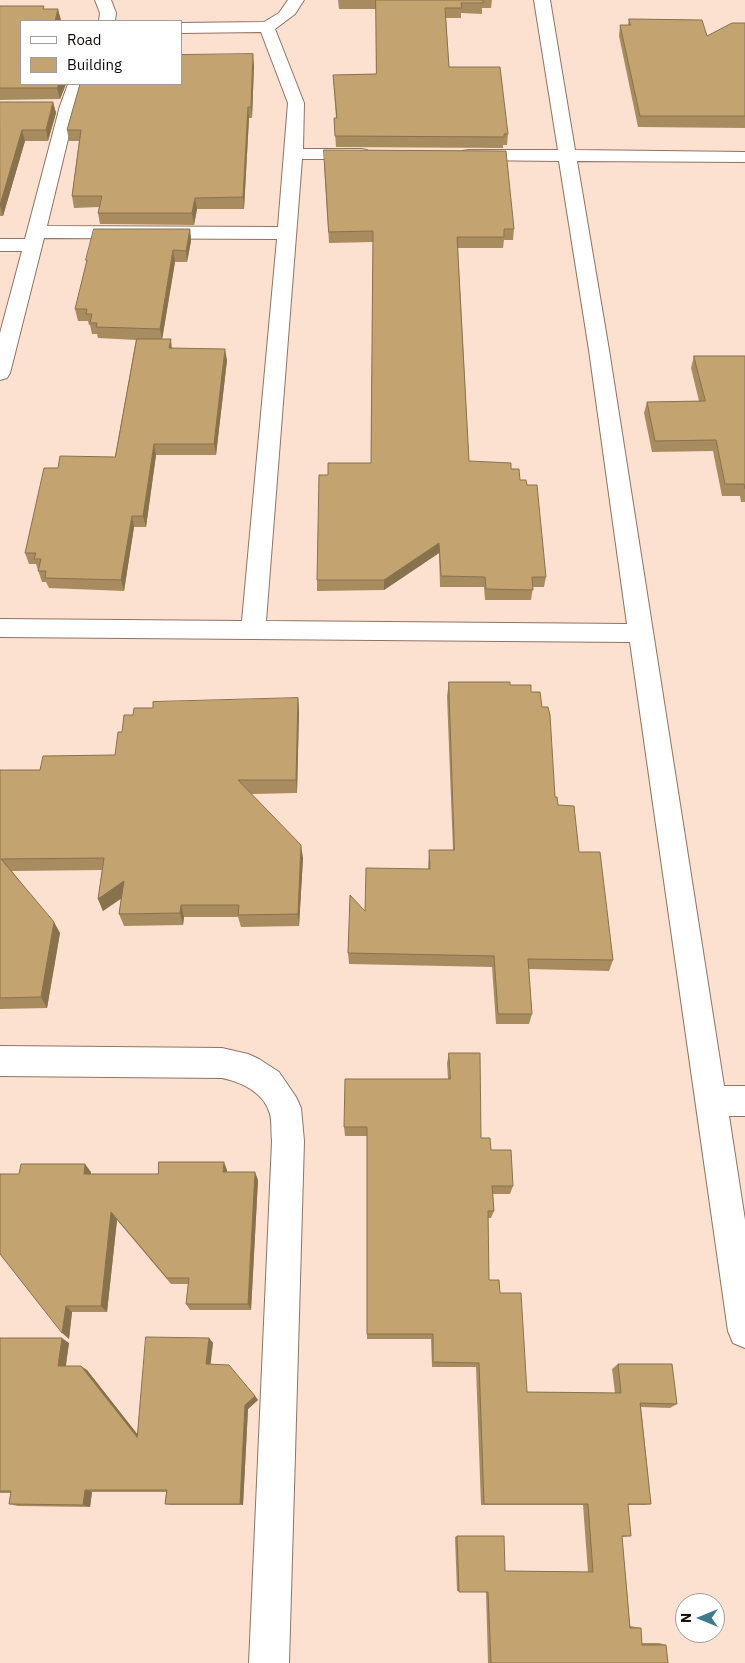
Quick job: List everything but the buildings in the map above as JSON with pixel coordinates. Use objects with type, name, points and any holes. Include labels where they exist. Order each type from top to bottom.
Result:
[{"type":"street","points":[[103,0],[108,14],[106,20]]},
{"type":"street","points":[[182,28],[267,27],[285,16],[296,0]]},
{"type":"street","points":[[542,0],[599,350],[745,1331]]},
{"type":"street","points":[[253,630],[294,154],[296,103],[267,27]]},
{"type":"street","points":[[0,373],[68,106],[76,85]]},
{"type":"street","points":[[49,106],[68,106]]},
{"type":"street","points":[[294,154],[382,154]]},
{"type":"street","points":[[450,155],[745,157]]},
{"type":"street","points":[[0,245],[34,238],[286,233]]},
{"type":"street","points":[[0,628],[641,633]]},
{"type":"street","points":[[0,1061],[222,1063],[248,1069],[268,1083],[284,1108],[288,1150],[269,1663]]},
{"type":"street","points":[[711,1101],[745,1101]]}]
